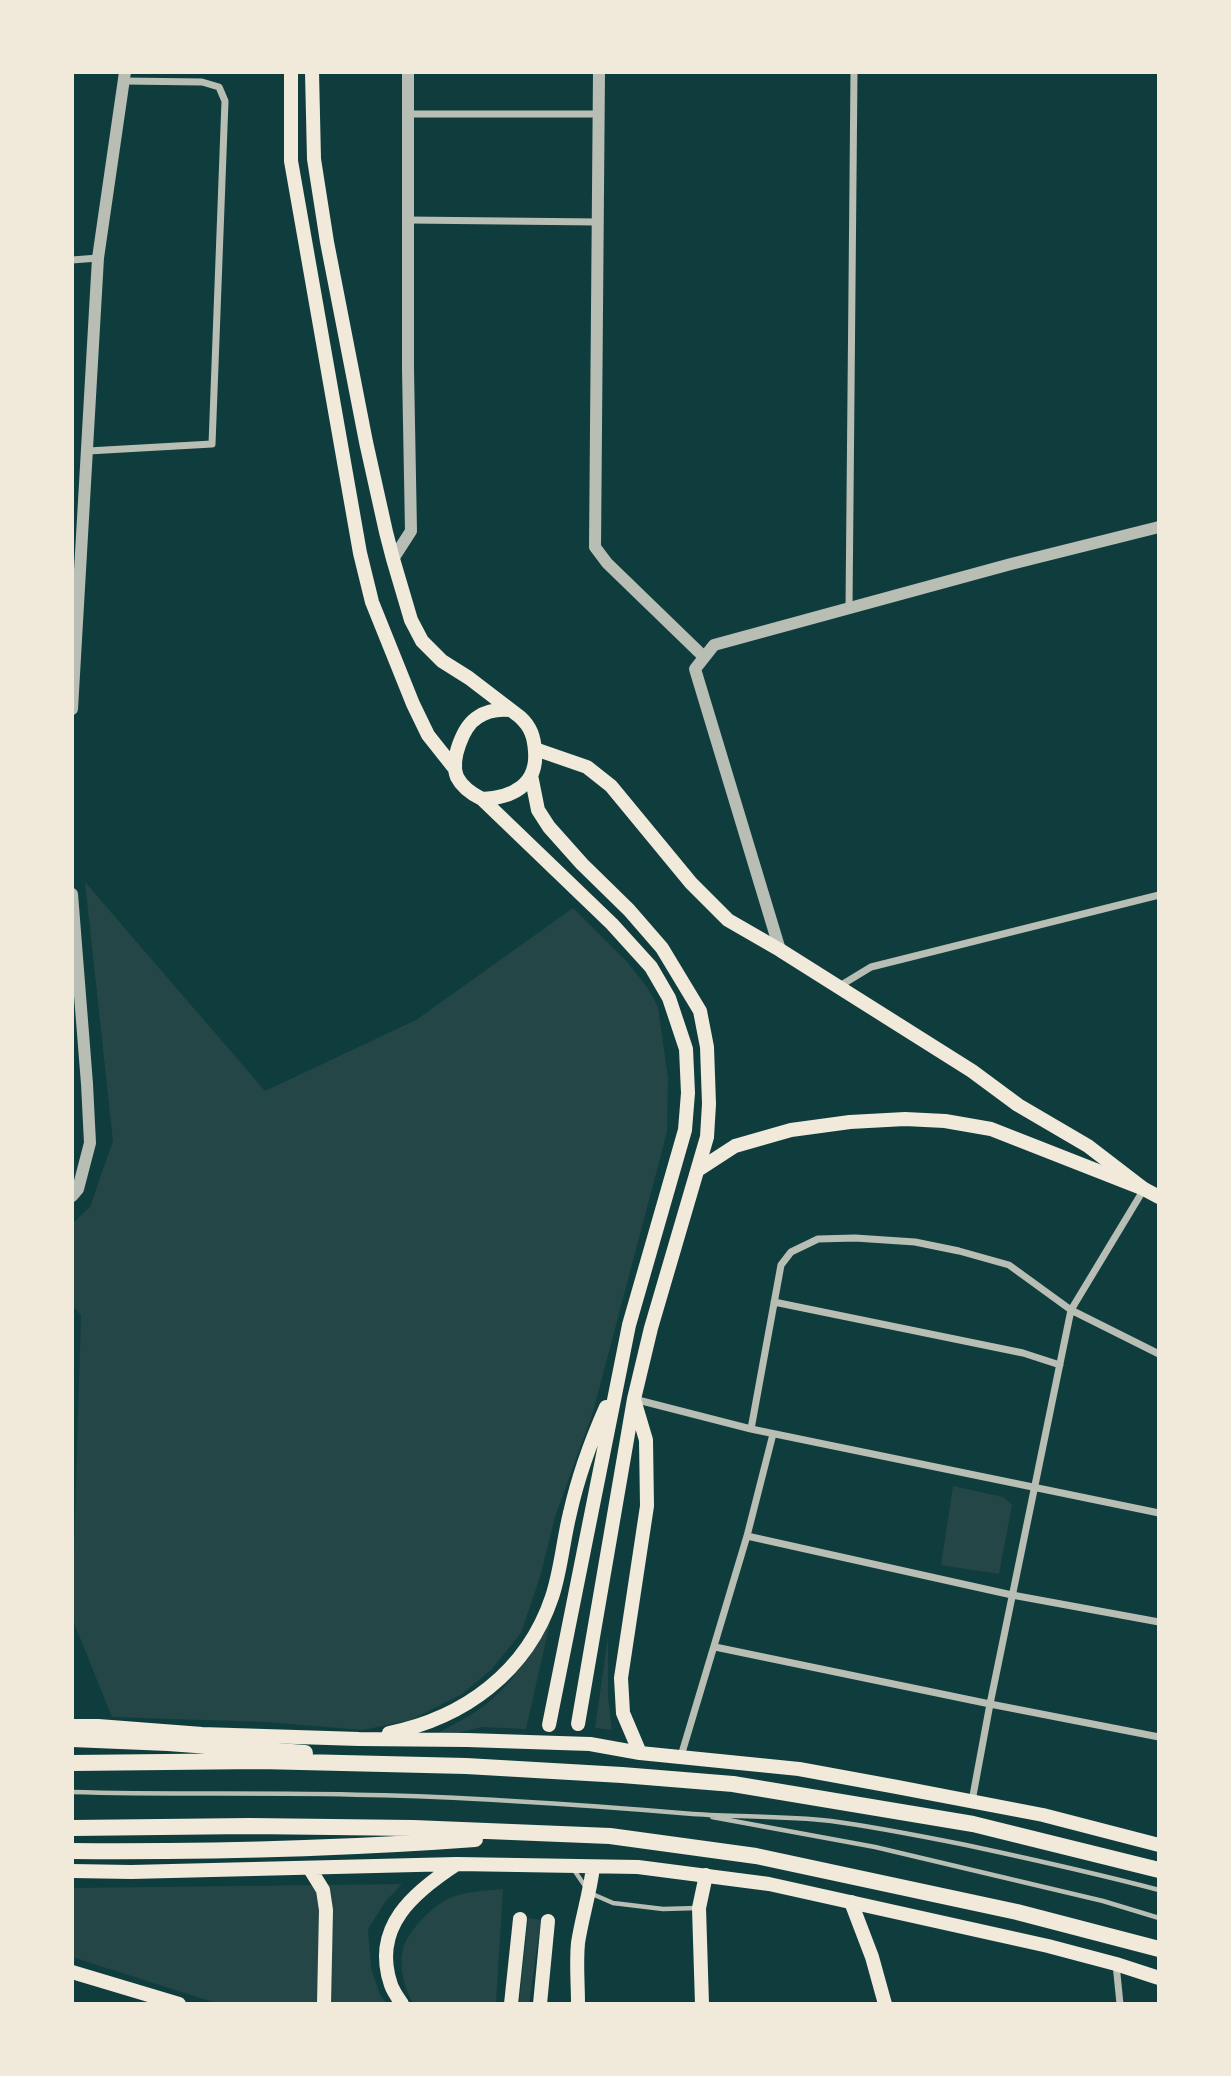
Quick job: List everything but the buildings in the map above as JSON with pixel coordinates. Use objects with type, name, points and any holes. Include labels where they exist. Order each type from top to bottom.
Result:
[{"type":"highway","points":[[72,1739],[300,1752],[341,1763]]},
{"type":"highway","points":[[72,1763],[341,1763],[550,1770],[733,1784],[973,1824],[1159,1870]]},
{"type":"highway","points":[[72,1828],[413,1828],[610,1836],[756,1856],[1017,1912],[1159,1949]]},
{"type":"highway","points":[[72,1851],[301,1849],[447,1842],[526,1832]]},
{"type":"main road","points":[[291,72],[291,161],[360,553],[372,603],[428,736],[471,793],[482,799],[612,924],[651,967],[669,998],[686,1049],[688,1093],[685,1130],[629,1325],[549,1725]]},
{"type":"main road","points":[[312,72],[314,159],[327,242],[366,442],[393,559],[411,620],[422,641],[442,661],[469,678],[526,722],[534,738],[536,760],[526,784],[505,797],[482,799]]},
{"type":"main road","points":[[455,769],[462,737],[468,726],[490,711],[510,710]]},
{"type":"main road","points":[[535,749],[587,767],[611,786],[691,883],[728,920],[972,1071],[1018,1105],[1088,1146],[1159,1197]]},
{"type":"main road","points":[[531,775],[538,810],[550,827],[662,948],[700,1011],[707,1047],[707,1137],[651,1328],[634,1399],[578,1724]]},
{"type":"main road","points":[[698,1170],[735,1146],[791,1130],[850,1122],[905,1119],[945,1121],[991,1129],[1144,1188]]},
{"type":"main road","points":[[359,1740],[435,1721],[463,1707],[489,1689],[529,1642],[552,1596],[576,1491],[596,1430],[618,1377]]},
{"type":"main road","points":[[634,1399],[646,1440],[647,1506],[621,1678],[623,1713],[640,1753]]},
{"type":"main road","points":[[72,1726],[359,1740],[590,1744],[640,1753],[799,1769],[1043,1815],[1159,1845]]},
{"type":"main road","points":[[402,2004],[391,1985],[387,1940],[396,1918],[408,1902],[457,1864]]},
{"type":"main road","points":[[72,1871],[310,1869],[457,1864],[638,1867],[769,1884],[1009,1937],[1116,1964],[1159,1978]]},
{"type":"main road","points":[[578,2004],[578,1946],[593,1867]]},
{"type":"main road","points":[[310,1869],[323,1890],[326,1910],[324,2004]]},
{"type":"main road","points":[[702,2004],[699,1908],[706,1875]]},
{"type":"main road","points":[[851,1902],[872,1957],[884,2004]]},
{"type":"main road","points":[[510,2003],[520,1919]]},
{"type":"main road","points":[[540,2004],[548,1921]]},
{"type":"main road","points":[[72,1972],[179,2004]]},
{"type":"street","points":[[393,559],[411,531],[408,72]]},
{"type":"street","points":[[599,72],[595,547],[607,563],[704,657]]},
{"type":"street","points":[[849,607],[854,72]]},
{"type":"street","points":[[72,709],[98,258],[125,76],[202,82],[219,87],[225,101],[212,444],[88,451]]},
{"type":"street","points":[[408,114],[599,114]]},
{"type":"street","points":[[408,220],[598,222]]},
{"type":"street","points":[[72,260],[98,258]]},
{"type":"street","points":[[780,950],[695,668],[714,645],[1011,564],[1159,527]]},
{"type":"street","points":[[72,894],[90,1143],[78,1189],[72,1196]]},
{"type":"street","points":[[837,987],[871,967],[1159,895]]},
{"type":"street","points":[[972,1801],[1072,1310],[1144,1188]]},
{"type":"street","points":[[751,1429],[781,1265],[791,1252],[818,1240],[855,1238],[915,1242],[1009,1265],[1072,1310],[1159,1354]]},
{"type":"street","points":[[774,1302],[1023,1353],[1060,1365]]},
{"type":"street","points":[[634,1399],[773,1434],[1159,1513]]},
{"type":"street","points":[[681,1757],[747,1536],[773,1434]]},
{"type":"street","points":[[747,1536],[1012,1595],[1159,1622]]},
{"type":"street","points":[[715,1647],[1159,1737]]},
{"type":"street","points":[[1116,1964],[1120,2004]]},
{"type":"lane","points":[[72,1792],[367,1795],[518,1800],[831,1821],[1005,1854],[1159,1890]]},
{"type":"lane","points":[[698,1814],[875,1847],[1103,1901],[1159,1918]]},
{"type":"lane","points":[[572,1866],[590,1893],[612,1903],[663,1909],[699,1908]]},
{"type":"shaded area","points":[[85,882],[265,1091],[416,1020],[573,908],[628,963],[647,987],[658,1007],[668,1078],[667,1132],[593,1412],[555,1517],[540,1577],[521,1633],[491,1670],[462,1694],[411,1720],[363,1730],[265,1722],[112,1717],[72,1618],[81,1315],[72,1305],[72,1224],[90,1207],[113,1141]]},
{"type":"shaded area","points":[[953,1486],[1003,1497],[1012,1505],[999,1574],[941,1565]]},
{"type":"shaded area","points":[[552,1614],[526,1729],[482,1727],[455,1734],[438,1733],[480,1709],[503,1689],[530,1653]]},
{"type":"shaded area","points":[[608,1637],[608,1697],[612,1730],[595,1728]]},
{"type":"shaded area","points":[[402,1884],[385,1902],[368,1929],[371,1968],[380,1995],[387,2004],[219,2004],[72,1957],[72,1888]]},
{"type":"shaded area","points":[[503,1889],[496,2004],[414,2004],[405,1984],[402,1953],[415,1927],[444,1901],[458,1895]]},
{"type":"shaded area","points":[[528,1918],[541,1920],[529,2004],[519,2004]]}]
